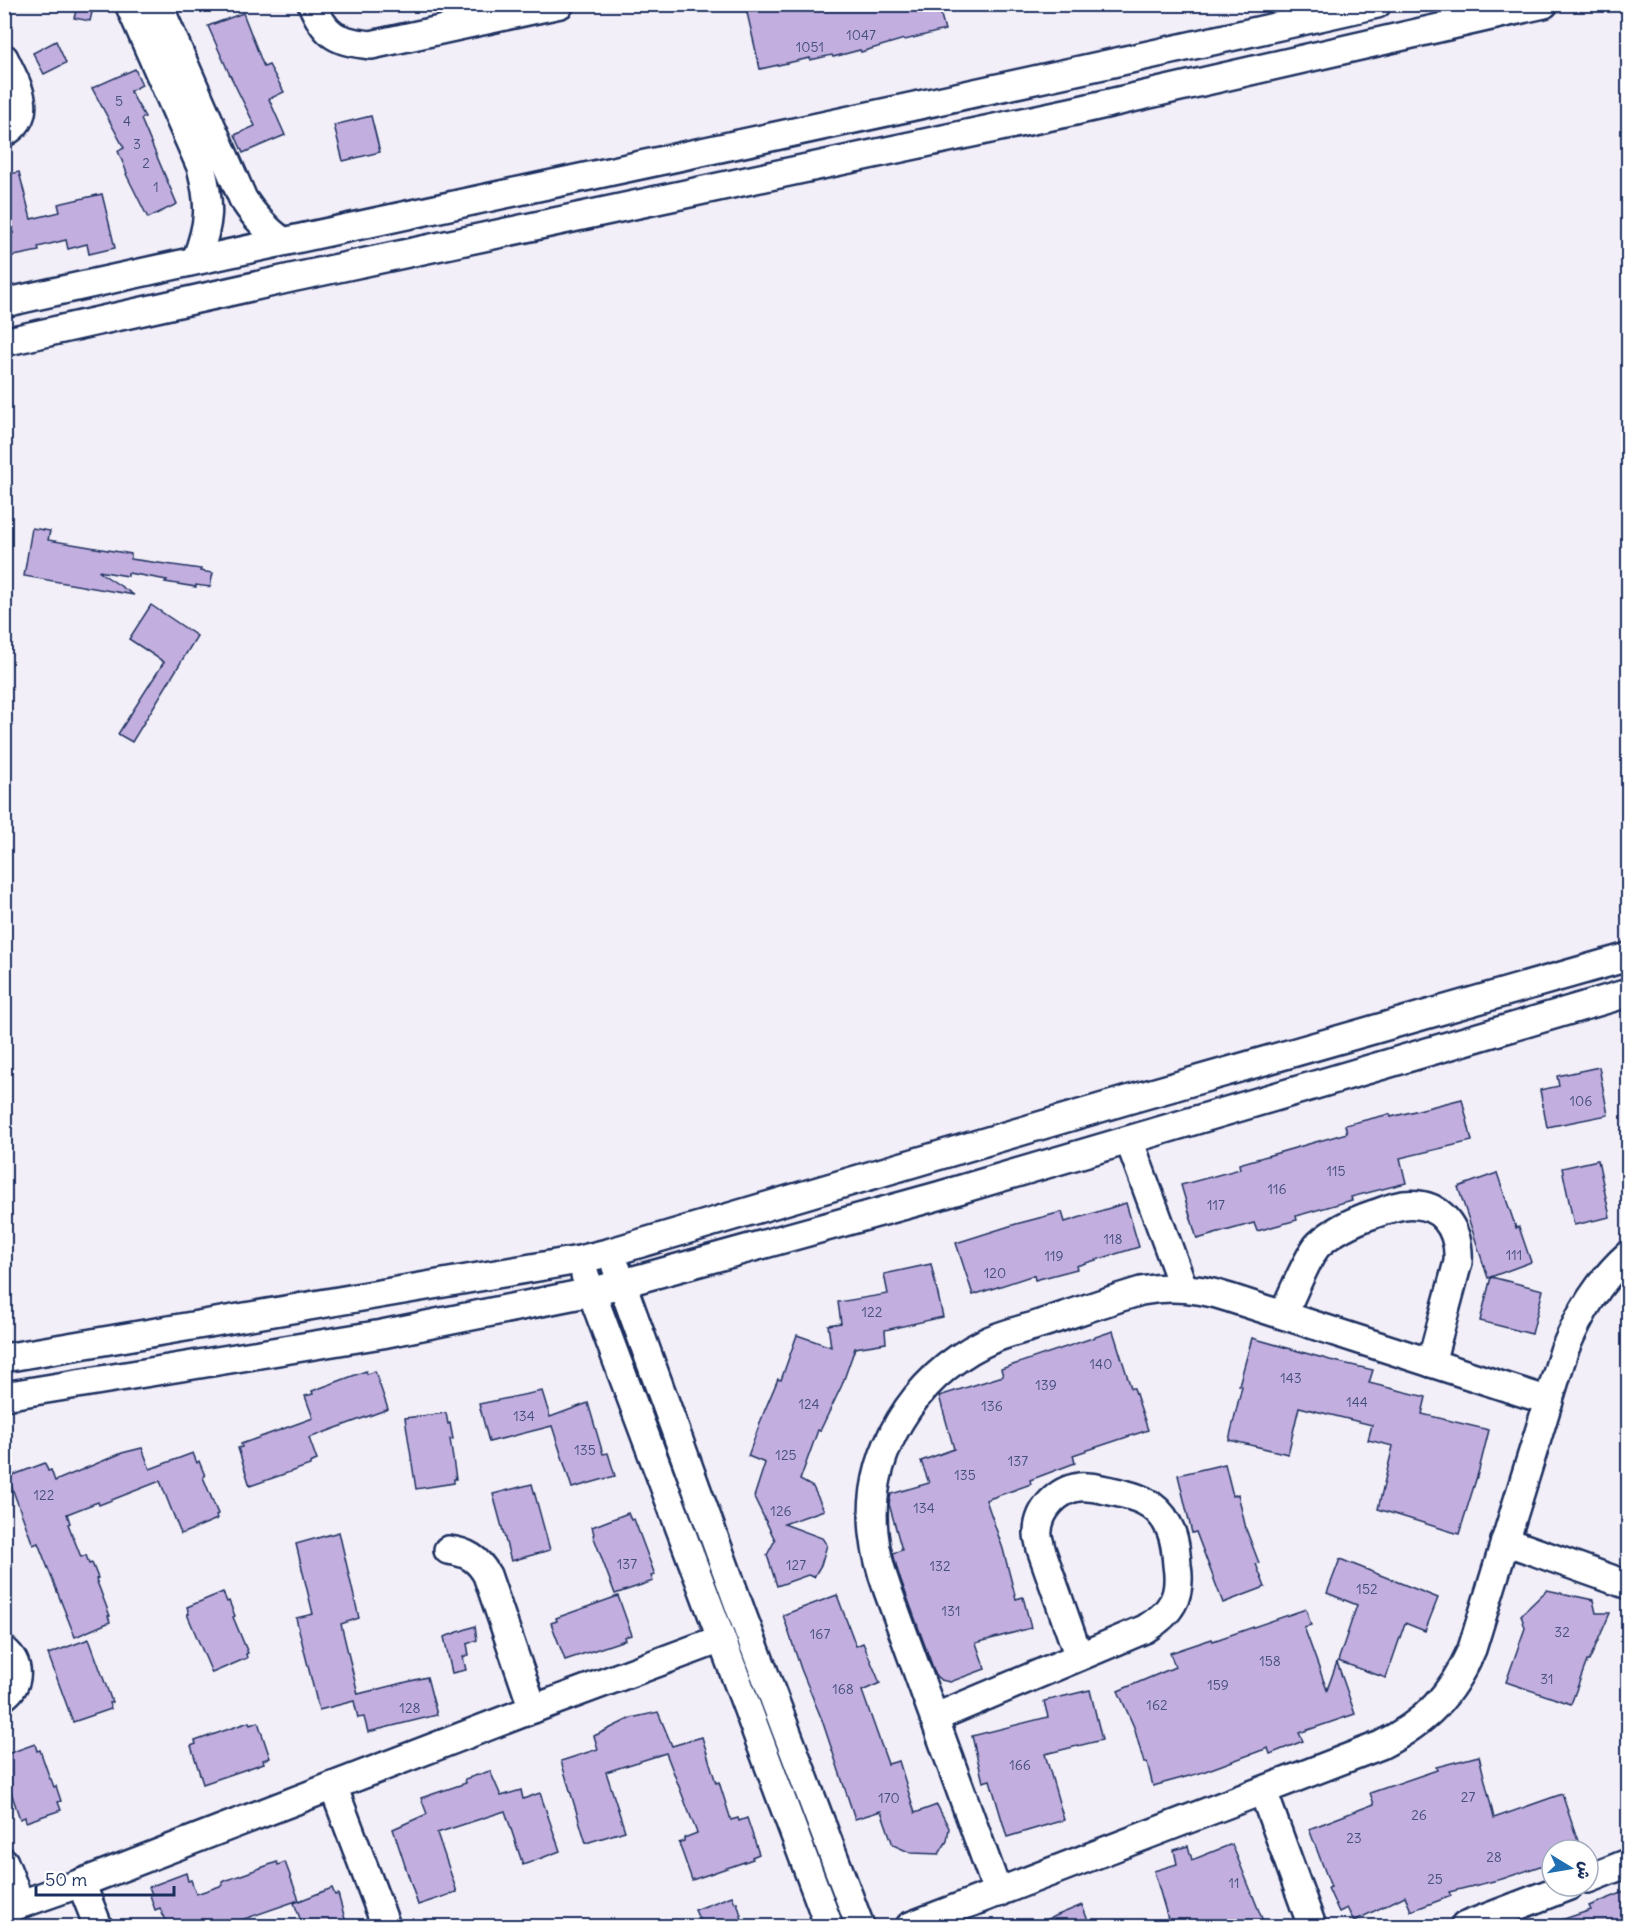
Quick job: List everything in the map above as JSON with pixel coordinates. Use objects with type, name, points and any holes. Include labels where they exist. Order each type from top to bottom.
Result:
[{"type":"street","points":[[129,4],[201,167],[209,210],[205,236],[196,260]]},
{"type":"street","points":[[158,4],[243,199],[253,215],[282,241]]},
{"type":"street","points":[[312,4],[321,25],[335,36],[351,43],[371,45],[561,4]]},
{"type":"street","points":[[4,303],[1377,4]]},
{"type":"street","points":[[4,342],[291,278],[1075,111],[1544,4]]},
{"type":"street","points":[[4,58],[22,96],[22,112],[15,127],[4,133]]},
{"type":"street","points":[[1065,73],[1061,84],[1062,94],[1066,104],[1075,111]]},
{"type":"street","points":[[1019,83],[1026,90],[1030,100],[1031,110],[1028,120]]},
{"type":"street","points":[[207,192],[235,180]]},
{"type":"street","points":[[4,1358],[579,1260],[1629,957]]},
{"type":"street","points":[[4,1396],[382,1334],[591,1292],[938,1196],[1629,993]]},
{"type":"street","points":[[1129,1140],[1183,1287]]},
{"type":"street","points":[[1283,1315],[1316,1247],[1337,1230],[1402,1205],[1425,1206],[1438,1212],[1449,1222],[1456,1234],[1459,1248],[1458,1262],[1431,1363]]},
{"type":"street","points":[[611,1252],[742,1614],[860,1926]]},
{"type":"street","points":[[910,1926],[1381,1745],[1406,1732],[1429,1714],[1449,1692],[1472,1649],[1564,1351],[1577,1320],[1594,1293],[1614,1268],[1629,1255]]},
{"type":"street","points":[[579,1260],[829,1926]]},
{"type":"street","points":[[998,1893],[879,1566],[873,1532],[874,1498],[880,1464],[893,1432],[911,1402],[934,1377],[961,1356],[986,1342],[1141,1291],[1183,1287],[1207,1291],[1549,1401]]},
{"type":"street","points":[[934,1718],[1079,1657],[1144,1629],[1163,1618],[1175,1600],[1179,1579],[1175,1544],[1168,1525],[1156,1509],[1139,1497],[1080,1487],[1066,1491],[1053,1499],[1042,1513],[1038,1531],[1041,1549],[1079,1657]]},
{"type":"street","points":[[1504,1541],[1629,1586]]},
{"type":"street","points":[[448,1550],[458,1551],[476,1559],[487,1575],[533,1709]]},
{"type":"street","points":[[4,1862],[12,1907],[81,1883],[533,1709],[722,1639]]},
{"type":"street","points":[[4,1650],[16,1664],[17,1673],[15,1683],[4,1696]]},
{"type":"street","points":[[333,1786],[386,1926]]},
{"type":"street","points":[[1263,1791],[1312,1926]]},
{"type":"street","points":[[1600,1874],[1629,1863]]},
{"type":"street","points":[[81,1883],[98,1926]]},
{"type":"street","points":[[1465,1926],[1540,1897]]},
{"type":"building","points":[[78,4],[94,4],[90,21],[74,18]]},
{"type":"building","points":[[745,4],[938,4],[945,30],[861,52],[860,50],[833,57],[832,55],[810,60],[810,58],[760,69]]},
{"type":"building","points":[[243,13],[264,67],[269,65],[284,92],[269,99],[285,135],[243,153],[235,135],[255,126],[208,26]]},
{"type":"building","points":[[56,41],[66,63],[44,74],[33,53]]},
{"type":"building","points":[[135,69],[142,85],[130,91],[145,117],[141,119],[177,204],[148,218],[126,174],[118,151],[124,148],[92,88]]},
{"type":"building","points":[[371,116],[380,152],[343,161],[334,125]]},
{"type":"building","points":[[19,172],[31,219],[60,212],[58,204],[102,194],[115,248],[89,254],[87,244],[68,249],[66,240],[38,247],[39,251],[4,258],[4,236],[14,233],[7,204],[4,205],[4,175]]},
{"type":"building","points":[[32,528],[50,531],[48,540],[131,554],[131,559],[201,569],[200,571],[213,573],[210,587],[165,582],[167,580],[128,573],[128,576],[98,571],[134,595],[24,576]]},
{"type":"building","points":[[151,605],[197,636],[132,742],[118,734],[164,662],[129,639]]},
{"type":"building","points":[[1599,1067],[1608,1115],[1547,1127],[1540,1090],[1559,1086],[1557,1076]]},
{"type":"building","points":[[1462,1099],[1472,1141],[1400,1158],[1406,1183],[1351,1197],[1352,1200],[1296,1216],[1297,1220],[1257,1231],[1254,1223],[1197,1239],[1181,1185],[1240,1169],[1239,1164],[1347,1133],[1345,1125],[1390,1114],[1391,1117]]},
{"type":"building","points":[[1598,1160],[1610,1217],[1574,1225],[1562,1168]]},
{"type":"building","points":[[1497,1173],[1516,1228],[1519,1227],[1531,1262],[1488,1278],[1458,1187]]},
{"type":"building","points":[[1126,1203],[1139,1247],[1076,1266],[1077,1269],[1035,1280],[1034,1275],[973,1295],[956,1243],[1062,1212],[1065,1222]]},
{"type":"building","points":[[931,1264],[943,1317],[885,1330],[886,1343],[855,1348],[842,1385],[820,1431],[818,1430],[800,1480],[813,1487],[824,1510],[784,1524],[822,1538],[827,1545],[821,1565],[814,1577],[808,1575],[777,1586],[767,1555],[775,1540],[754,1497],[765,1463],[748,1456],[778,1379],[781,1380],[797,1335],[831,1347],[828,1325],[841,1323],[838,1302],[888,1294],[884,1274]]},
{"type":"building","points":[[1491,1277],[1543,1290],[1532,1334],[1480,1321]]},
{"type":"building","points":[[1113,1331],[1131,1388],[1134,1388],[1148,1430],[1073,1455],[1075,1463],[1030,1480],[1031,1484],[986,1500],[1003,1549],[1016,1599],[1023,1597],[1031,1628],[976,1643],[985,1669],[950,1682],[941,1680],[936,1676],[898,1572],[893,1553],[902,1550],[889,1504],[891,1494],[929,1483],[921,1461],[954,1449],[939,1396],[1003,1376],[1001,1369]]},
{"type":"building","points":[[1252,1338],[1373,1370],[1369,1383],[1426,1397],[1422,1414],[1489,1430],[1459,1534],[1378,1509],[1393,1446],[1368,1440],[1372,1425],[1299,1407],[1288,1454],[1229,1440],[1242,1386],[1239,1385]]},
{"type":"building","points":[[366,1371],[367,1374],[375,1371],[388,1409],[309,1438],[317,1460],[310,1465],[250,1486],[238,1448],[242,1447],[241,1444],[313,1418],[305,1396],[313,1394],[312,1391]]},
{"type":"building","points":[[542,1391],[550,1417],[588,1403],[603,1454],[608,1453],[615,1476],[572,1488],[552,1426],[489,1442],[479,1404]]},
{"type":"building","points":[[446,1413],[453,1439],[450,1439],[456,1479],[454,1483],[416,1489],[405,1418]]},
{"type":"building","points":[[142,1448],[150,1469],[193,1453],[205,1476],[203,1477],[218,1514],[217,1519],[181,1534],[160,1481],[99,1505],[98,1502],[67,1514],[70,1523],[68,1524],[81,1557],[86,1555],[89,1564],[92,1563],[110,1616],[108,1616],[110,1622],[75,1637],[38,1543],[33,1545],[8,1477],[45,1463],[48,1471],[51,1470],[55,1481],[122,1453]]},
{"type":"building","points":[[1225,1464],[1233,1496],[1238,1494],[1246,1529],[1259,1563],[1256,1564],[1265,1587],[1223,1603],[1196,1532],[1192,1533],[1178,1475]]},
{"type":"building","points":[[532,1484],[550,1550],[511,1561],[493,1494]]},
{"type":"building","points":[[628,1513],[631,1520],[634,1519],[655,1575],[651,1576],[653,1581],[615,1594],[592,1527]]},
{"type":"building","points":[[339,1532],[359,1618],[341,1624],[358,1694],[427,1677],[437,1715],[368,1732],[364,1717],[358,1718],[354,1701],[319,1710],[296,1618],[313,1614],[296,1544]]},
{"type":"building","points":[[1340,1559],[1438,1598],[1425,1631],[1405,1623],[1386,1678],[1338,1661],[1357,1605],[1327,1593]]},
{"type":"building","points":[[1547,1590],[1593,1600],[1596,1613],[1610,1613],[1589,1661],[1587,1661],[1571,1704],[1506,1682],[1525,1628],[1521,1615]]},
{"type":"building","points":[[223,1592],[227,1602],[229,1601],[248,1653],[247,1658],[212,1673],[187,1614],[189,1614],[187,1607]]},
{"type":"building","points":[[837,1595],[856,1646],[863,1643],[880,1683],[862,1691],[888,1764],[899,1761],[915,1813],[937,1805],[949,1828],[947,1841],[939,1854],[911,1853],[893,1845],[881,1811],[855,1819],[822,1720],[801,1669],[783,1615]]},
{"type":"building","points":[[618,1596],[632,1635],[624,1637],[625,1640],[565,1660],[551,1623],[557,1621],[556,1618]]},
{"type":"building","points":[[1306,1609],[1311,1625],[1304,1627],[1327,1690],[1337,1662],[1355,1714],[1299,1733],[1303,1741],[1270,1754],[1268,1748],[1200,1773],[1153,1786],[1147,1762],[1144,1763],[1134,1727],[1118,1691],[1175,1667],[1170,1653],[1212,1639],[1213,1641]]},
{"type":"building","points":[[475,1626],[477,1640],[467,1644],[469,1655],[463,1657],[466,1670],[452,1673],[444,1637]]},
{"type":"building","points":[[89,1639],[112,1702],[109,1703],[111,1709],[73,1722],[48,1654]]},
{"type":"building","points":[[1090,1690],[1102,1740],[1045,1754],[1064,1820],[1007,1837],[990,1780],[983,1782],[972,1736],[1048,1717],[1044,1701]]},
{"type":"building","points":[[658,1712],[672,1746],[702,1737],[716,1783],[719,1782],[731,1820],[738,1818],[739,1821],[747,1818],[759,1854],[752,1857],[753,1859],[692,1880],[679,1843],[684,1841],[684,1838],[697,1833],[666,1753],[606,1772],[625,1831],[586,1843],[561,1761],[598,1749],[594,1736],[631,1718]]},
{"type":"building","points":[[249,1722],[250,1725],[258,1722],[270,1758],[263,1760],[264,1763],[203,1784],[191,1746],[196,1744],[195,1741]]},
{"type":"building","points":[[35,1744],[37,1751],[40,1750],[54,1787],[56,1786],[61,1801],[58,1802],[61,1810],[26,1822],[25,1817],[20,1819],[7,1780],[4,1781],[4,1755]]},
{"type":"building","points":[[1479,1756],[1494,1818],[1562,1794],[1577,1838],[1540,1838],[1540,1866],[1502,1879],[1449,1892],[1451,1896],[1411,1911],[1405,1896],[1354,1921],[1347,1908],[1339,1912],[1328,1888],[1331,1887],[1309,1829],[1374,1804],[1370,1793],[1437,1770],[1436,1767]]},
{"type":"building","points":[[490,1771],[501,1796],[521,1790],[523,1799],[540,1793],[560,1851],[523,1865],[505,1811],[437,1833],[457,1892],[418,1905],[393,1829],[427,1814],[421,1798],[466,1783],[465,1779]]},
{"type":"building","points":[[1232,1844],[1265,1926],[1170,1926],[1154,1871],[1177,1864],[1174,1850],[1188,1846],[1192,1860]]},
{"type":"building","points":[[277,1862],[278,1865],[285,1862],[299,1900],[224,1926],[167,1926],[160,1908],[155,1910],[150,1895],[152,1894],[149,1887],[186,1873],[196,1894]]},
{"type":"building","points":[[332,1888],[335,1895],[338,1894],[347,1926],[303,1926],[294,1903]]},
{"type":"building","points":[[1629,1890],[1629,1926],[1549,1926],[1549,1924],[1591,1910],[1589,1906]]},
{"type":"building","points":[[732,1896],[735,1903],[737,1902],[744,1926],[702,1926],[695,1910]]},
{"type":"building","points":[[1082,1905],[1090,1926],[1031,1926]]}]
